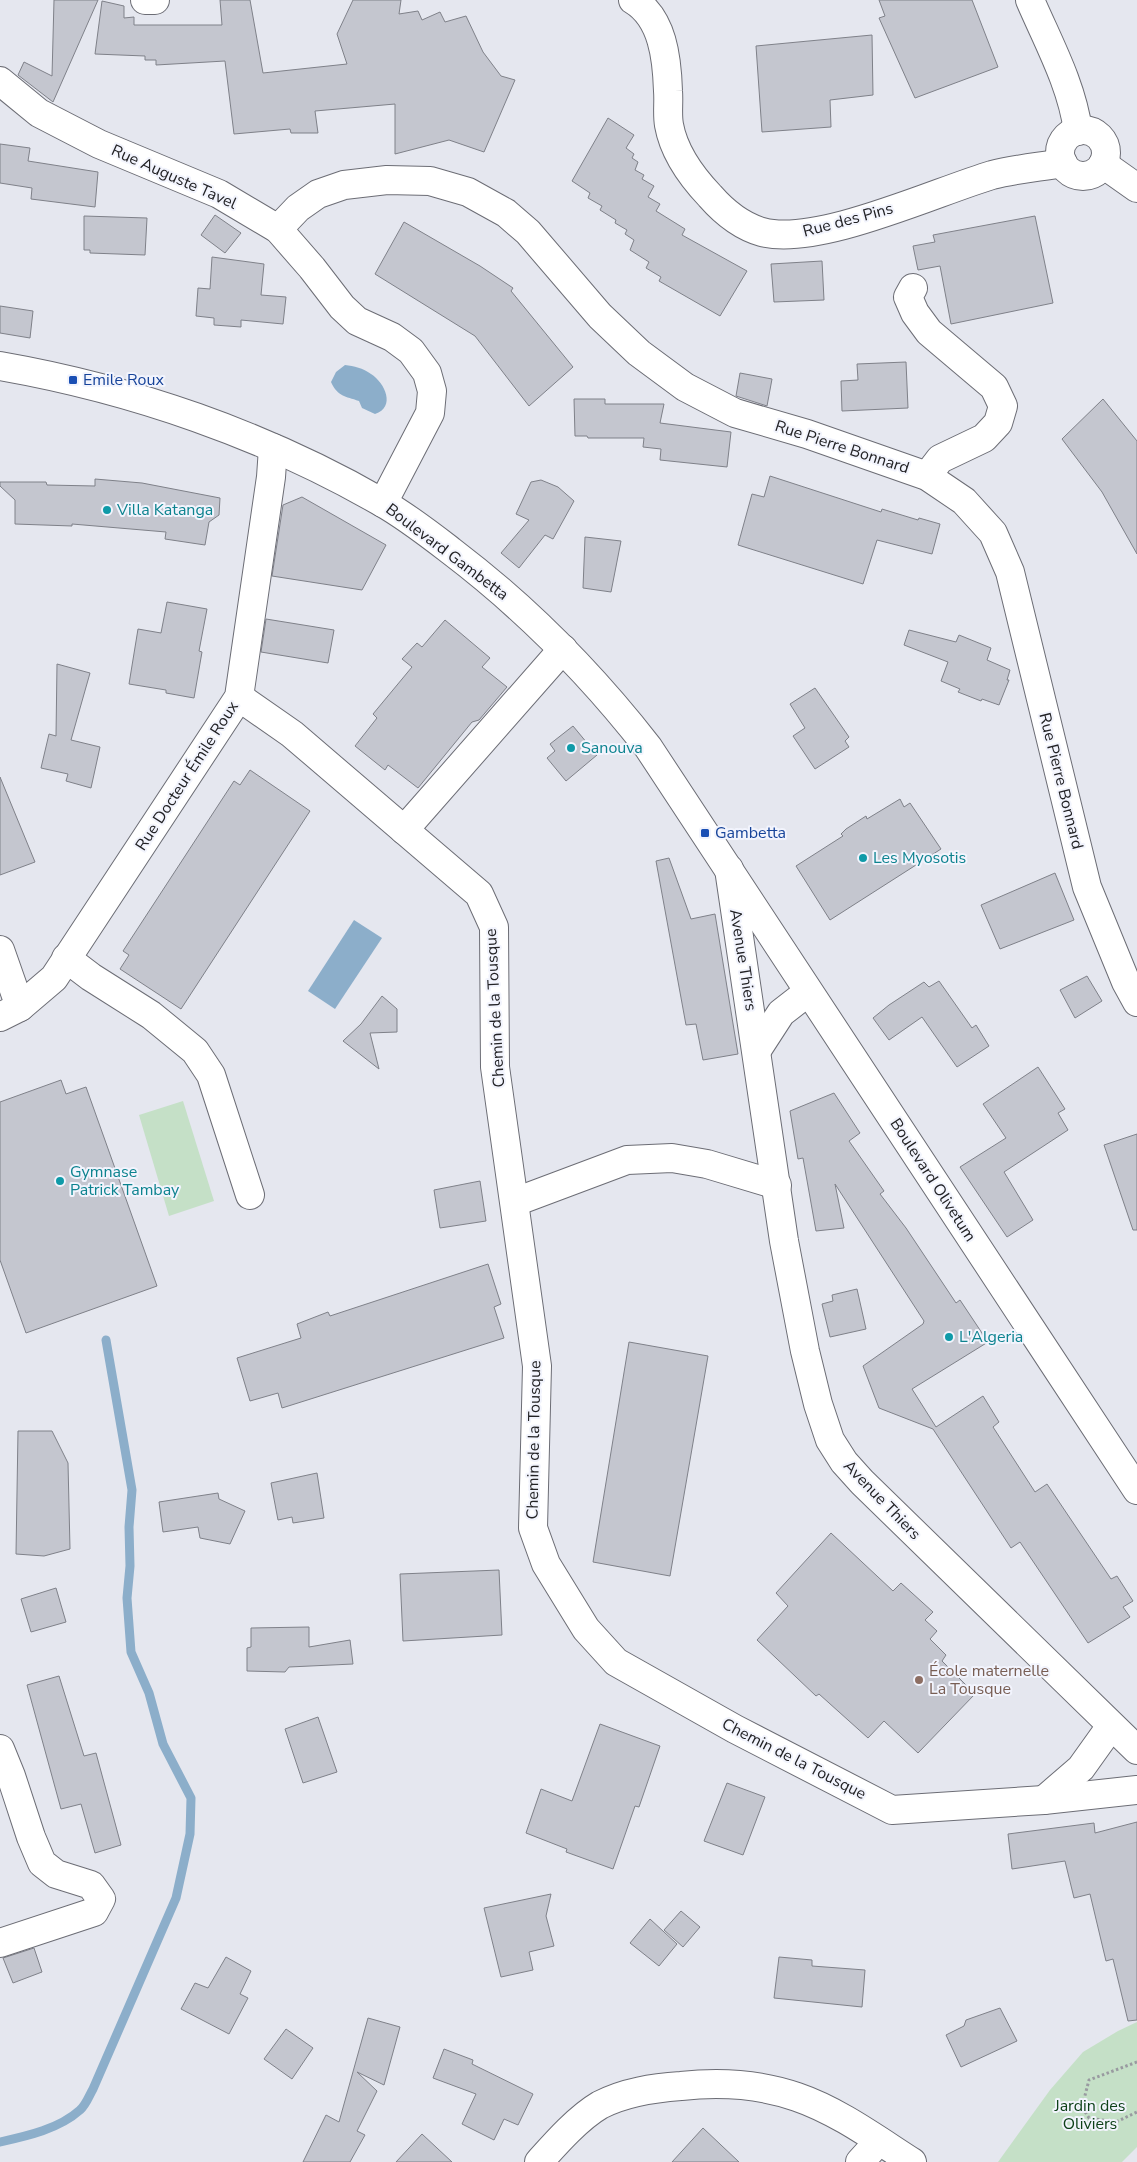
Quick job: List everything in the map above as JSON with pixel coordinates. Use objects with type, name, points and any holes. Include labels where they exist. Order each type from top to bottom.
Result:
[{"type":"street","points":[[145,0],[155,0]]},
{"type":"street","name":"Rue des Pins","points":[[633,0],[643,6],[659,30],[668,89],[668,125],[678,154],[693,178],[713,200],[736,221],[763,232],[794,234],[830,229],[994,175],[1064,163]]},
{"type":"street","points":[[1030,0],[1066,86],[1075,111],[1078,131]]},
{"type":"street","name":"Rue Auguste Tavel","points":[[0,81],[39,113],[99,144],[219,194],[278,229],[312,268],[342,307],[357,321],[392,338],[411,351],[427,373],[432,391],[430,413],[382,503]]},
{"type":"street","points":[[1078,131],[1093,132],[1104,142],[1106,157],[1103,164],[1092,174],[1085,176],[1070,172],[1060,153],[1065,139],[1078,131]]},
{"type":"street","points":[[1103,164],[1137,188]]},
{"type":"street","name":"Rue Pierre Bonnard","points":[[278,229],[318,194],[344,184],[387,180],[430,181],[468,192],[506,213],[528,232],[600,316],[639,353],[685,387],[735,413],[816,437],[927,476],[964,501],[993,533],[1010,572],[1087,887],[1126,982],[1137,1002]]},
{"type":"street","points":[[913,288],[908,297],[915,313],[929,332],[994,387],[1002,406],[998,423],[984,438],[940,459],[927,476]]},
{"type":"street","name":"Boulevard Gambetta","points":[[1,370],[74,380],[171,410],[273,448],[382,503],[428,533],[474,569],[563,649],[614,703],[648,747],[729,869]]},
{"type":"street","name":"Rue Docteur Émile Roux","points":[[0,950],[10,1012],[54,978],[239,697],[271,477],[273,448]]},
{"type":"street","points":[[404,830],[563,649]]},
{"type":"street","name":"Chemin de la Tousque","points":[[239,697],[292,734],[480,894],[494,927],[495,1067],[537,1366],[533,1528],[546,1564],[586,1629],[616,1662],[735,1730],[892,1810],[1044,1800],[1137,1790]]},
{"type":"street","name":"Boulevard Olivetum","points":[[729,869],[808,992],[1137,1490]]},
{"type":"street","name":"Avenue Thiers","points":[[729,869],[784,1241],[805,1351],[818,1404],[830,1440],[844,1462],[862,1482],[1137,1750]]},
{"type":"street","points":[[66,958],[84,972],[151,1015],[195,1051],[211,1075],[250,1195]]},
{"type":"street","name":"Avenue Thiers","points":[[757,1050],[781,1013],[808,992]]},
{"type":"street","points":[[515,1202],[627,1160],[672,1158],[707,1164],[777,1185]]},
{"type":"street","points":[[1044,1800],[1081,1768],[1112,1726]]},
{"type":"street","points":[[0,1749],[31,1837],[42,1862],[56,1874],[91,1885],[101,1899],[94,1912],[0,1943]]},
{"type":"street","points":[[539,2162],[564,2134],[599,2106],[627,2094],[662,2088],[713,2083],[756,2087],[797,2097],[835,2114],[912,2162]]},
{"type":"street","points":[[860,2162],[879,2141]]},
{"type":"path","points":[[1137,2062],[1089,2080],[1082,2107],[1089,2118],[1116,2122],[1137,2112]]},
{"type":"green space","points":[[183,1101],[214,1201],[169,1216],[139,1115]]},
{"type":"green space","name":"Jardin des Oliviers","points":[[1137,2022],[1137,2147],[1122,2162],[998,2162],[1050,2090],[1083,2052]]},
{"type":"water","points":[[345,365],[365,370],[380,383],[384,389],[387,401],[381,411],[375,414],[362,408],[359,401],[336,391],[331,382],[336,372]]},
{"type":"water","points":[[354,920],[382,938],[335,1009],[308,991]]},
{"type":"building","points":[[54,0],[98,0],[53,102],[18,75],[24,62],[52,76]]},
{"type":"building","points":[[220,0],[250,0],[263,73],[347,64],[337,34],[353,0],[401,0],[399,14],[418,11],[422,20],[440,12],[445,22],[466,16],[483,52],[501,76],[515,80],[484,152],[449,140],[395,154],[395,104],[315,111],[318,133],[291,133],[290,129],[234,134],[225,61],[156,65],[156,60],[145,60],[145,56],[95,54],[102,1],[124,6],[124,18],[134,17],[134,25],[222,25]]},
{"type":"building","points":[[879,0],[972,0],[998,67],[915,98],[879,18],[885,16]]},
{"type":"building","points":[[872,35],[873,95],[830,100],[831,127],[762,132],[756,46]]},
{"type":"building","points":[[608,118],[634,135],[626,148],[634,154],[632,158],[638,162],[635,170],[644,175],[642,179],[654,186],[648,197],[660,204],[656,211],[685,229],[682,235],[747,271],[720,316],[659,281],[661,277],[646,268],[649,262],[630,250],[634,240],[625,234],[627,230],[615,223],[616,220],[600,210],[602,206],[588,198],[590,193],[572,181]]},
{"type":"building","points":[[0,144],[30,148],[28,161],[98,172],[95,207],[31,199],[32,188],[0,183]]},
{"type":"building","points":[[215,215],[241,233],[225,253],[201,235]]},
{"type":"building","points":[[84,216],[147,218],[145,255],[90,253],[90,250],[84,250]]},
{"type":"building","points":[[1035,216],[1053,303],[951,324],[940,266],[918,270],[913,246],[935,242],[933,235]]},
{"type":"building","points":[[404,222],[480,266],[513,288],[511,291],[573,367],[529,406],[475,336],[375,274]]},
{"type":"building","points":[[212,257],[264,264],[261,295],[286,297],[283,324],[241,320],[241,327],[214,325],[214,318],[196,316],[198,288],[210,289]]},
{"type":"building","points":[[822,261],[824,300],[774,302],[771,264]]},
{"type":"building","points":[[0,306],[33,311],[30,338],[0,333]]},
{"type":"building","points":[[906,362],[908,408],[842,411],[841,381],[858,380],[857,364]]},
{"type":"building","points":[[740,373],[772,379],[767,406],[736,396]]},
{"type":"building","points":[[574,399],[605,399],[605,404],[664,404],[660,423],[731,432],[727,467],[660,460],[661,449],[643,447],[644,438],[588,438],[587,436],[575,436]]},
{"type":"building","points":[[1103,399],[1137,441],[1137,554],[1102,492],[1062,439]]},
{"type":"building","points":[[770,476],[881,512],[882,509],[918,520],[919,518],[940,524],[932,554],[877,540],[863,584],[738,545],[752,494],[764,497]]},
{"type":"building","points":[[95,479],[142,483],[220,498],[219,515],[209,522],[205,545],[165,539],[166,532],[72,524],[72,526],[15,524],[15,500],[0,486],[0,482],[46,482],[47,485],[95,486]]},
{"type":"building","points":[[541,480],[558,487],[574,501],[553,539],[545,535],[519,568],[501,553],[529,520],[516,514],[531,482]]},
{"type":"building","points":[[302,497],[386,545],[362,590],[272,576],[283,505]]},
{"type":"building","points":[[585,537],[621,541],[611,592],[583,588]]},
{"type":"building","points":[[167,602],[207,609],[199,651],[202,652],[194,698],[166,693],[166,690],[129,684],[138,629],[161,633]]},
{"type":"building","points":[[266,619],[334,630],[328,663],[261,652]]},
{"type":"building","points":[[445,620],[490,658],[482,667],[507,687],[479,720],[472,722],[418,788],[388,765],[385,770],[355,746],[377,718],[373,714],[412,667],[402,659],[417,643],[422,647]]},
{"type":"building","points":[[909,630],[956,642],[959,635],[991,648],[987,660],[1010,670],[1007,680],[1009,680],[999,705],[982,699],[981,701],[958,692],[960,689],[941,681],[948,662],[904,645]]},
{"type":"building","points":[[57,664],[90,673],[71,740],[100,747],[91,788],[66,781],[68,774],[41,768],[49,734],[56,736]]},
{"type":"building","points":[[815,688],[849,737],[845,741],[849,747],[815,769],[793,736],[805,728],[790,704]]},
{"type":"building","name":"Sanouva","points":[[573,726],[597,755],[566,781],[547,758],[555,751],[550,744]]},
{"type":"building","points":[[250,770],[310,811],[181,1009],[120,969],[129,955],[123,951],[234,781],[240,785]]},
{"type":"building","points":[[0,777],[35,862],[0,875]]},
{"type":"building","name":"Les Myosotis","points":[[900,799],[904,807],[910,803],[941,849],[830,920],[796,866],[843,836],[841,834],[846,829],[866,816],[867,819]]},
{"type":"building","points":[[669,858],[691,919],[715,914],[738,1054],[703,1060],[696,1024],[686,1025],[656,861]]},
{"type":"building","points":[[1055,873],[1074,920],[1000,949],[981,905]]},
{"type":"building","points":[[1087,976],[1102,1001],[1075,1018],[1060,990]]},
{"type":"building","points":[[939,981],[972,1028],[976,1025],[989,1046],[957,1067],[922,1017],[889,1040],[873,1018],[924,982],[929,987]]},
{"type":"building","points":[[382,996],[397,1009],[397,1032],[370,1033],[379,1069],[343,1041],[361,1024]]},
{"type":"building","points":[[1038,1067],[1065,1109],[1058,1113],[1068,1130],[1004,1172],[1033,1220],[1007,1237],[960,1167],[1006,1138],[983,1104]]},
{"type":"building","name":"Gymnase Patrick Tambay","points":[[61,1080],[66,1094],[86,1087],[157,1286],[26,1333],[0,1260],[0,1102]]},
{"type":"building","points":[[834,1093],[860,1133],[849,1141],[884,1191],[880,1194],[906,1228],[956,1303],[960,1300],[988,1342],[912,1389],[936,1427],[983,1396],[999,1422],[993,1427],[1035,1492],[1047,1484],[1111,1579],[1117,1576],[1133,1601],[1123,1607],[1130,1617],[1088,1643],[1020,1542],[1011,1548],[933,1429],[879,1408],[863,1366],[923,1324],[924,1321],[835,1184],[844,1228],[816,1231],[803,1158],[798,1159],[790,1111]]},
{"type":"building","points":[[1137,1134],[1137,1230],[1133,1230],[1104,1145]]},
{"type":"building","points":[[480,1181],[486,1221],[440,1228],[434,1190]]},
{"type":"building","points":[[488,1264],[501,1304],[494,1307],[504,1338],[282,1408],[278,1393],[250,1401],[237,1358],[301,1338],[297,1324],[328,1312],[330,1316]]},
{"type":"building","points":[[857,1289],[866,1329],[830,1337],[822,1304],[833,1301],[832,1295]]},
{"type":"building","points":[[629,1342],[708,1356],[670,1576],[593,1562]]},
{"type":"building","points":[[18,1431],[52,1431],[68,1463],[70,1549],[44,1556],[16,1554]]},
{"type":"building","points":[[317,1473],[324,1518],[293,1523],[292,1517],[278,1520],[271,1483]]},
{"type":"building","points":[[218,1493],[219,1499],[245,1511],[230,1544],[200,1538],[198,1527],[163,1532],[159,1502]]},
{"type":"building","points":[[831,1533],[893,1591],[901,1583],[933,1612],[925,1620],[937,1631],[930,1639],[946,1655],[942,1661],[975,1694],[918,1753],[884,1721],[868,1738],[819,1694],[816,1696],[757,1640],[788,1606],[776,1593]]},
{"type":"building","points":[[499,1570],[502,1635],[403,1641],[400,1574]]},
{"type":"building","points":[[56,1588],[66,1622],[31,1632],[21,1599]]},
{"type":"building","points":[[309,1627],[309,1647],[350,1640],[353,1664],[289,1667],[285,1672],[247,1671],[247,1648],[251,1647],[251,1628]]},
{"type":"building","points":[[59,1676],[84,1756],[96,1753],[121,1845],[95,1853],[81,1804],[61,1809],[27,1685]]},
{"type":"building","points":[[318,1717],[337,1772],[303,1783],[285,1729]]},
{"type":"building","points":[[600,1724],[660,1746],[639,1807],[635,1806],[613,1869],[566,1852],[567,1849],[526,1833],[541,1789],[572,1801]]},
{"type":"building","points":[[727,1783],[765,1797],[743,1855],[704,1841]]},
{"type":"building","points":[[1137,1822],[1137,2020],[1128,2021],[1113,1959],[1106,1961],[1090,1894],[1074,1898],[1065,1861],[1012,1869],[1008,1834],[1094,1823],[1095,1833]]},
{"type":"building","points":[[551,1894],[546,1916],[554,1946],[529,1952],[533,1970],[501,1977],[484,1908]]},
{"type":"building","points":[[681,1911],[700,1927],[683,1947],[664,1930]]},
{"type":"building","points":[[650,1919],[677,1944],[659,1966],[630,1943]]},
{"type":"building","points":[[34,1948],[42,1972],[13,1983],[3,1958]]},
{"type":"building","points":[[226,1957],[251,1971],[240,1994],[248,1998],[229,2034],[181,2009],[195,1983],[208,1988]]},
{"type":"building","points":[[779,1957],[812,1960],[812,1966],[865,1970],[862,2007],[774,1998]]},
{"type":"building","points":[[1000,2008],[1017,2041],[961,2067],[946,2035],[964,2026],[966,2020]]},
{"type":"building","points":[[368,2018],[400,2027],[384,2085],[357,2072],[377,2091],[357,2131],[365,2135],[350,2162],[303,2162],[326,2115],[339,2122]]},
{"type":"building","points":[[286,2029],[313,2048],[292,2079],[264,2059]]},
{"type":"building","points":[[444,2049],[473,2060],[472,2064],[533,2094],[518,2125],[504,2119],[494,2140],[462,2124],[476,2094],[433,2078]]},
{"type":"building","points":[[703,2128],[739,2162],[672,2162]]},
{"type":"building","points":[[422,2134],[452,2162],[396,2162]]},
{"type":"waterway","points":[[0,2142],[53,2127],[72,2117],[86,2103],[176,1898],[190,1834],[191,1798],[163,1744],[149,1693],[131,1652],[127,1598],[130,1566],[129,1527],[132,1490],[106,1340]]},
{"type":"place","name":"Emile Roux","points":[[73,380]]},
{"type":"place","name":"Villa Katanga","points":[[107,510]]},
{"type":"place","name":"Sanouva","points":[[571,748]]},
{"type":"place","name":"Gambetta","points":[[705,833]]},
{"type":"place","name":"Les Myosotis","points":[[863,858]]},
{"type":"place","name":"Gymnase Patrick Tambay","points":[[60,1181]]},
{"type":"place","name":"L'Algeria","points":[[949,1337]]},
{"type":"place","name":"École maternelle La Tousque","points":[[919,1680]]}]
